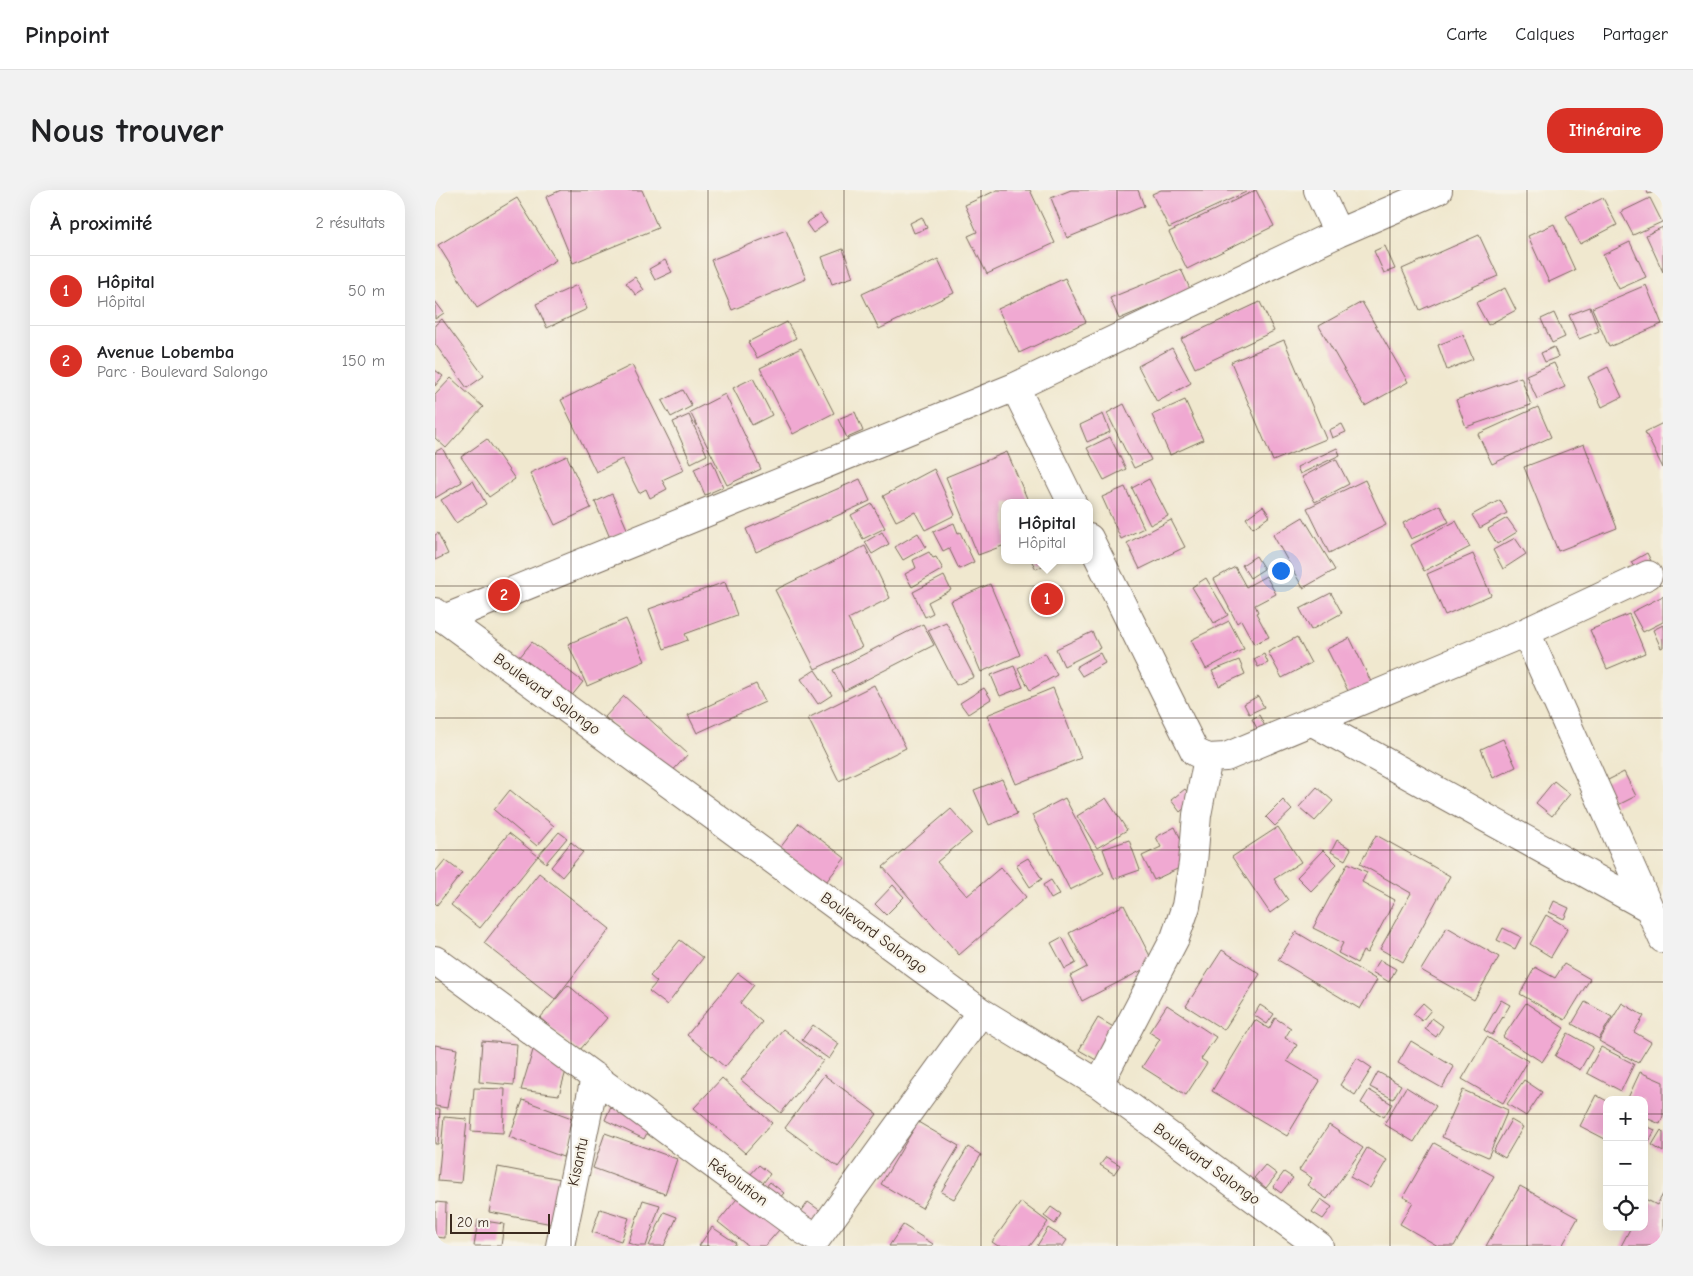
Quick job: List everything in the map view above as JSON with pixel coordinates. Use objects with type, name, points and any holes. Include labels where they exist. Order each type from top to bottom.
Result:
[{"type":"street","points":[[1317,190],[1338,233]]},
{"type":"street","points":[[440,616],[1015,387],[1338,233],[1438,190]]},
{"type":"street","points":[[1015,387],[1070,499]]},
{"type":"street","points":[[1093,546],[1195,752],[1209,758],[1226,756],[1526,632],[1648,575]]},
{"type":"street","name":"Boulevard Salongo","points":[[440,616],[981,1012],[1099,1084],[1319,1246]]},
{"type":"street","points":[[1526,632],[1663,939]]},
{"type":"street","points":[[1311,721],[1649,908]]},
{"type":"street","points":[[1099,1084],[1175,938],[1186,906],[1193,863],[1197,815],[1209,758]]},
{"type":"street","name":"Révolution","points":[[435,960],[803,1230],[814,1242],[981,1012]]},
{"type":"street","name":"Kisantu","points":[[560,1246],[595,1077]]},
{"type":"building","points":[[561,190],[642,190],[658,228],[573,263],[546,197]]},
{"type":"building","points":[[997,190],[1030,190],[1055,243],[987,274],[968,236],[977,232],[965,205]]},
{"type":"building","points":[[1071,190],[1138,190],[1144,206],[1067,238],[1051,198]]},
{"type":"building","points":[[1161,190],[1245,190],[1246,192],[1169,228],[1152,194]]},
{"type":"building","points":[[1256,190],[1274,226],[1187,269],[1169,232]]},
{"type":"building","points":[[1647,190],[1661,190],[1648,194]]},
{"type":"building","points":[[517,198],[556,260],[477,308],[438,245]]},
{"type":"building","points":[[1603,198],[1617,225],[1580,244],[1566,216]]},
{"type":"building","points":[[1650,198],[1662,222],[1633,235],[1621,212]]},
{"type":"building","points":[[820,214],[827,223],[813,233],[806,223]]},
{"type":"building","points":[[922,217],[927,228],[914,233],[910,223]]},
{"type":"building","points":[[1554,224],[1575,270],[1549,282],[1528,236]]},
{"type":"building","points":[[1663,227],[1663,272],[1646,235]]},
{"type":"building","points":[[786,230],[806,279],[732,310],[711,260]]},
{"type":"building","points":[[1479,235],[1498,276],[1420,310],[1402,269]]},
{"type":"building","points":[[1630,242],[1646,277],[1619,289],[1603,255]]},
{"type":"building","points":[[1385,246],[1395,269],[1384,273],[1374,251]]},
{"type":"building","points":[[843,249],[853,277],[832,284],[822,257]]},
{"type":"building","points":[[938,259],[954,293],[879,329],[862,294]]},
{"type":"building","points":[[665,260],[672,272],[655,280],[649,269]]},
{"type":"building","points":[[1181,269],[1190,289],[1119,319],[1110,298]]},
{"type":"building","points":[[635,277],[644,290],[636,295],[626,283]]},
{"type":"building","points":[[1065,278],[1086,322],[1019,353],[998,309]]},
{"type":"building","points":[[577,285],[587,309],[547,328],[536,304]]},
{"type":"building","points":[[1646,285],[1662,324],[1609,347],[1592,308]]},
{"type":"building","points":[[1505,288],[1516,310],[1488,325],[1476,303]]},
{"type":"building","points":[[435,301],[444,313],[435,319]]},
{"type":"building","points":[[1260,302],[1274,331],[1195,368],[1181,339]]},
{"type":"building","points":[[1362,302],[1408,382],[1365,406],[1319,326]]},
{"type":"building","points":[[1590,307],[1599,331],[1579,339],[1569,315]]},
{"type":"building","points":[[1554,313],[1565,337],[1552,343],[1541,319]]},
{"type":"building","points":[[442,319],[484,376],[467,388],[435,344],[435,325]]},
{"type":"building","points":[[787,322],[796,338],[757,358],[748,342]]},
{"type":"building","points":[[1463,335],[1473,359],[1447,370],[1438,345]]},
{"type":"building","points":[[1284,340],[1326,439],[1273,461],[1231,362]]},
{"type":"building","points":[[1554,347],[1558,357],[1545,362],[1541,353]]},
{"type":"building","points":[[801,348],[834,413],[793,434],[760,368]]},
{"type":"building","points":[[1172,348],[1191,383],[1157,402],[1138,366]]},
{"type":"building","points":[[1554,363],[1565,387],[1537,399],[1526,375]]},
{"type":"building","points":[[632,365],[684,470],[662,480],[667,489],[650,498],[646,489],[639,493],[622,459],[596,472],[561,400]]},
{"type":"building","points":[[1608,367],[1622,397],[1602,407],[1588,377]]},
{"type":"building","points":[[435,370],[443,376],[435,386]]},
{"type":"building","points":[[1521,377],[1531,405],[1466,427],[1456,400]]},
{"type":"building","points":[[451,378],[483,407],[446,448],[435,438],[435,395]]},
{"type":"building","points":[[753,378],[772,415],[752,425],[733,388]]},
{"type":"building","points":[[683,390],[692,406],[671,417],[662,401]]},
{"type":"building","points":[[725,394],[761,469],[727,485],[690,412]]},
{"type":"building","points":[[1185,400],[1203,440],[1170,455],[1152,415]]},
{"type":"building","points":[[1124,404],[1151,460],[1134,468],[1107,413]]},
{"type":"building","points":[[1538,407],[1551,437],[1492,464],[1478,434]]},
{"type":"building","points":[[855,412],[863,431],[847,438],[838,419]]},
{"type":"building","points":[[1103,414],[1110,432],[1087,442],[1080,425]]},
{"type":"building","points":[[689,415],[707,455],[691,463],[673,422]]},
{"type":"building","points":[[1663,423],[1663,468],[1645,432]]},
{"type":"building","points":[[1342,424],[1346,432],[1332,438],[1329,430]]},
{"type":"building","points":[[1110,437],[1126,469],[1104,480],[1087,448]]},
{"type":"building","points":[[487,439],[515,479],[489,497],[461,457]]},
{"type":"building","points":[[1584,444],[1617,528],[1558,551],[1524,467]]},
{"type":"building","points":[[442,448],[462,482],[435,498],[435,452]]},
{"type":"building","points":[[1337,448],[1340,455],[1300,474],[1297,467]]},
{"type":"building","points":[[1007,452],[1027,499],[1001,499],[1001,546],[978,555],[946,477]]},
{"type":"building","points":[[567,456],[591,508],[555,525],[530,473]]},
{"type":"building","points":[[1336,459],[1349,484],[1315,502],[1302,477]]},
{"type":"building","points":[[712,461],[723,487],[705,495],[694,469]]},
{"type":"building","points":[[934,469],[955,515],[925,530],[915,512],[896,521],[883,496]]},
{"type":"building","points":[[860,479],[870,501],[756,552],[746,529]]},
{"type":"building","points":[[1149,479],[1168,516],[1150,525],[1132,488]]},
{"type":"building","points":[[1365,480],[1386,525],[1329,553],[1307,508]]},
{"type":"building","points":[[473,481],[486,504],[456,523],[441,500]]},
{"type":"building","points":[[1125,487],[1144,528],[1121,539],[1102,497]]},
{"type":"building","points":[[612,494],[628,531],[610,538],[595,502]]},
{"type":"building","points":[[1500,500],[1507,513],[1480,528],[1472,515]]},
{"type":"building","points":[[872,504],[885,528],[863,539],[851,515]]},
{"type":"building","points":[[1440,505],[1449,522],[1411,539],[1403,523]]},
{"type":"building","points":[[1263,506],[1270,516],[1253,528],[1246,518]]},
{"type":"building","points":[[1303,517],[1335,570],[1303,588],[1273,535]]},
{"type":"building","points":[[1507,518],[1517,532],[1497,544],[1488,529]]},
{"type":"building","points":[[1171,520],[1185,547],[1140,569],[1127,543]]},
{"type":"building","points":[[1456,521],[1470,547],[1424,571],[1411,545]]},
{"type":"building","points":[[954,523],[974,562],[959,569],[949,548],[943,551],[933,532]]},
{"type":"building","points":[[882,532],[889,544],[872,554],[865,542]]},
{"type":"building","points":[[438,533],[448,554],[435,560],[435,535]]},
{"type":"building","points":[[918,533],[926,547],[903,560],[895,547]]},
{"type":"building","points":[[1515,538],[1526,554],[1503,569],[1493,550]]},
{"type":"building","points":[[865,546],[890,598],[848,619],[862,647],[815,669],[775,590]]},
{"type":"building","points":[[929,552],[933,558],[936,557],[943,569],[912,587],[905,574],[916,568],[913,560]]},
{"type":"building","points":[[1647,553],[1652,563],[1637,572],[1631,562]]},
{"type":"building","points":[[1473,554],[1491,595],[1445,615],[1427,574]]},
{"type":"building","points":[[1256,556],[1264,569],[1250,578],[1242,565]]},
{"type":"building","points":[[1033,564],[1047,564],[1036,569]]},
{"type":"building","points":[[1235,567],[1246,587],[1266,576],[1276,594],[1255,605],[1258,612],[1256,613],[1269,637],[1254,644],[1241,620],[1237,623],[1214,579]]},
{"type":"building","points":[[944,576],[951,590],[928,602],[933,613],[925,617],[913,592]]},
{"type":"building","points":[[1206,578],[1228,615],[1214,623],[1192,587]]},
{"type":"building","points":[[725,582],[737,615],[685,634],[688,640],[664,649],[649,609]]},
{"type":"building","points":[[990,584],[1020,655],[981,672],[951,601]]},
{"type":"building","points":[[1331,593],[1342,613],[1311,630],[1300,609]]},
{"type":"building","points":[[1663,596],[1663,622],[1643,632],[1632,612]]},
{"type":"building","points":[[1629,614],[1645,653],[1607,669],[1590,630]]},
{"type":"building","points":[[626,619],[645,661],[587,686],[568,644]]},
{"type":"building","points":[[1229,621],[1244,649],[1206,669],[1191,640]]},
{"type":"building","points":[[946,622],[974,677],[956,685],[928,630]]},
{"type":"building","points":[[923,624],[934,645],[844,691],[833,670]]},
{"type":"building","points":[[1663,625],[1663,647],[1661,648],[1653,630]]},
{"type":"building","points":[[1092,632],[1100,648],[1064,666],[1056,649]]},
{"type":"building","points":[[1297,637],[1311,663],[1282,678],[1268,652]]},
{"type":"building","points":[[1350,638],[1373,686],[1351,697],[1327,649]]},
{"type":"building","points":[[532,642],[583,682],[570,698],[519,658]]},
{"type":"building","points":[[1045,653],[1057,675],[1030,690],[1018,668]]},
{"type":"building","points":[[1100,653],[1105,663],[1082,676],[1076,667]]},
{"type":"building","points":[[1264,654],[1268,663],[1258,667],[1254,659]]},
{"type":"building","points":[[1239,660],[1245,674],[1219,686],[1212,671]]},
{"type":"building","points":[[1014,666],[1023,687],[1000,696],[991,675]]},
{"type":"building","points":[[815,670],[832,695],[818,704],[801,679]]},
{"type":"building","points":[[756,684],[765,702],[697,733],[688,715]]},
{"type":"building","points":[[874,685],[906,748],[839,781],[808,718]]},
{"type":"building","points":[[984,688],[991,699],[968,714],[960,703]]},
{"type":"building","points":[[1053,688],[1081,758],[1016,784],[987,715]]},
{"type":"building","points":[[624,696],[688,754],[669,775],[605,717]]},
{"type":"building","points":[[1258,696],[1264,707],[1249,714],[1244,704]]},
{"type":"building","points":[[1259,715],[1268,732],[1261,736],[1252,719]]},
{"type":"building","points":[[1503,739],[1516,767],[1493,778],[1481,749]]},
{"type":"building","points":[[1624,772],[1636,796],[1616,806],[1604,782]]},
{"type":"building","points":[[1002,779],[1017,814],[989,825],[974,790]]},
{"type":"building","points":[[1554,781],[1570,794],[1552,816],[1536,803]]},
{"type":"building","points":[[1317,787],[1333,801],[1315,821],[1299,807]]},
{"type":"building","points":[[1185,789],[1194,800],[1180,812],[1171,800]]},
{"type":"building","points":[[510,790],[554,826],[537,846],[494,810]]},
{"type":"building","points":[[1065,798],[1104,873],[1070,890],[1032,815]]},
{"type":"building","points":[[1106,798],[1127,830],[1097,848],[1077,816]]},
{"type":"building","points":[[1283,800],[1292,810],[1275,826],[1266,817]]},
{"type":"building","points":[[951,809],[972,833],[937,862],[967,896],[1001,867],[1026,897],[959,955],[883,867]]},
{"type":"building","points":[[799,823],[845,858],[826,882],[780,848]]},
{"type":"building","points":[[1175,827],[1192,862],[1154,880],[1142,856],[1161,847],[1156,837]]},
{"type":"building","points":[[1278,827],[1301,862],[1274,879],[1288,900],[1270,913],[1232,857]]},
{"type":"building","points":[[559,832],[567,838],[546,863],[538,856]]},
{"type":"building","points":[[509,833],[538,856],[480,928],[451,905]]},
{"type":"building","points":[[1376,835],[1450,876],[1403,962],[1380,949],[1411,893],[1360,864]]},
{"type":"building","points":[[1129,840],[1140,870],[1114,879],[1103,849]]},
{"type":"building","points":[[1337,840],[1351,849],[1345,860],[1331,852]]},
{"type":"building","points":[[571,842],[583,852],[562,877],[551,867]]},
{"type":"building","points":[[1323,850],[1337,864],[1311,891],[1297,877]]},
{"type":"building","points":[[1028,858],[1042,879],[1030,887],[1016,865]]},
{"type":"building","points":[[445,860],[462,873],[437,905],[435,903],[435,872]]},
{"type":"building","points":[[1348,863],[1367,872],[1362,882],[1395,900],[1367,953],[1363,951],[1357,963],[1338,953],[1343,943],[1313,928]]},
{"type":"building","points":[[539,873],[610,929],[555,999],[484,943]]},
{"type":"building","points":[[1051,880],[1060,894],[1051,899],[1043,885]]},
{"type":"building","points":[[893,885],[904,897],[886,915],[875,904]]},
{"type":"building","points":[[1554,901],[1569,908],[1564,919],[1549,912]]},
{"type":"building","points":[[1124,905],[1154,964],[1082,1001],[1070,976],[1087,967],[1069,933]]},
{"type":"building","points":[[1546,915],[1568,928],[1551,957],[1530,944]]},
{"type":"building","points":[[1447,927],[1499,957],[1474,1000],[1421,970]]},
{"type":"building","points":[[1503,928],[1521,937],[1515,949],[1497,940]]},
{"type":"building","points":[[1296,932],[1377,980],[1360,1009],[1278,960]]},
{"type":"building","points":[[1062,937],[1076,963],[1065,969],[1051,943]]},
{"type":"building","points":[[680,940],[703,958],[667,1005],[649,991],[657,982],[650,976]]},
{"type":"building","points":[[1222,950],[1260,974],[1224,1030],[1186,1006]]},
{"type":"building","points":[[1380,960],[1396,969],[1389,982],[1372,972]]},
{"type":"building","points":[[1564,964],[1590,979],[1565,1020],[1520,994],[1535,967],[1555,978]]},
{"type":"building","points":[[738,973],[754,985],[740,1003],[762,1022],[725,1067],[687,1035]]},
{"type":"building","points":[[568,985],[607,1018],[579,1051],[540,1018]]},
{"type":"building","points":[[1501,1000],[1510,1005],[1492,1035],[1484,1030]]},
{"type":"building","points":[[1585,1002],[1612,1017],[1599,1039],[1572,1024]]},
{"type":"building","points":[[1423,1003],[1431,1010],[1422,1021],[1413,1014]]},
{"type":"building","points":[[1526,1003],[1564,1028],[1542,1062],[1503,1037]]},
{"type":"building","points":[[1622,1003],[1644,1016],[1634,1032],[1651,1042],[1638,1063],[1599,1041]]},
{"type":"building","points":[[1167,1005],[1216,1037],[1201,1059],[1207,1063],[1186,1095],[1142,1067],[1160,1039],[1149,1032]]},
{"type":"building","points":[[1260,1005],[1274,1014],[1267,1024],[1254,1015]]},
{"type":"building","points":[[1098,1018],[1122,1032],[1103,1064],[1079,1050]]},
{"type":"building","points":[[1275,1018],[1291,1028],[1285,1038],[1297,1045],[1287,1061],[1320,1081],[1287,1136],[1212,1091],[1255,1020],[1269,1029]]},
{"type":"building","points":[[1432,1018],[1443,1026],[1436,1037],[1425,1029]]},
{"type":"building","points":[[813,1025],[839,1044],[829,1059],[802,1040]]},
{"type":"building","points":[[783,1029],[823,1061],[781,1113],[741,1080]]},
{"type":"building","points":[[1568,1033],[1593,1047],[1580,1070],[1555,1056]]},
{"type":"building","points":[[1487,1037],[1528,1061],[1503,1103],[1462,1079]]},
{"type":"building","points":[[482,1041],[517,1044],[514,1085],[479,1082]]},
{"type":"building","points":[[1411,1041],[1454,1067],[1442,1088],[1398,1063]]},
{"type":"building","points":[[435,1045],[457,1049],[447,1108],[435,1106]]},
{"type":"building","points":[[534,1047],[566,1071],[559,1095],[521,1090]]},
{"type":"building","points":[[1601,1047],[1634,1064],[1621,1091],[1587,1073]]},
{"type":"building","points":[[1357,1058],[1372,1068],[1355,1095],[1340,1085]]},
{"type":"building","points":[[1378,1072],[1401,1085],[1393,1099],[1370,1087]]},
{"type":"building","points":[[1640,1072],[1663,1082],[1663,1116],[1660,1124],[1648,1119],[1648,1096],[1629,1096]]},
{"type":"building","points":[[824,1075],[877,1114],[838,1167],[785,1128]]},
{"type":"building","points":[[722,1078],[772,1123],[745,1153],[694,1108]]},
{"type":"building","points":[[1524,1080],[1542,1092],[1526,1116],[1507,1104]]},
{"type":"building","points":[[1406,1087],[1436,1106],[1414,1142],[1384,1124]]},
{"type":"building","points":[[474,1088],[505,1089],[503,1133],[471,1131]]},
{"type":"building","points":[[1369,1090],[1392,1104],[1384,1117],[1361,1103]]},
{"type":"building","points":[[1463,1090],[1508,1110],[1488,1157],[1442,1137]]},
{"type":"building","points":[[1596,1095],[1603,1099],[1603,1138],[1580,1126]]},
{"type":"building","points":[[523,1100],[577,1120],[563,1157],[509,1137]]},
{"type":"building","points":[[611,1106],[651,1125],[644,1139],[605,1120]]},
{"type":"building","points":[[435,1109],[440,1109],[438,1144],[435,1144]]},
{"type":"building","points":[[444,1117],[467,1119],[461,1183],[438,1181]]},
{"type":"building","points":[[1511,1120],[1523,1127],[1505,1158],[1493,1151]]},
{"type":"building","points":[[918,1122],[959,1146],[922,1208],[881,1184]]},
{"type":"building","points":[[1329,1125],[1363,1148],[1327,1199],[1307,1185],[1312,1178],[1299,1170]]},
{"type":"building","points":[[1648,1127],[1655,1130],[1648,1144]]},
{"type":"building","points":[[1661,1130],[1663,1132],[1663,1152],[1652,1145]]},
{"type":"building","points":[[605,1133],[677,1159],[665,1194],[593,1168]]},
{"type":"building","points":[[1434,1143],[1494,1176],[1454,1246],[1438,1246],[1400,1224],[1413,1202],[1403,1197]]},
{"type":"building","points":[[968,1147],[981,1155],[954,1199],[941,1192]]},
{"type":"building","points":[[1367,1148],[1387,1160],[1370,1188],[1350,1177]]},
{"type":"building","points":[[1106,1157],[1120,1165],[1114,1174],[1100,1165]]},
{"type":"building","points":[[759,1165],[770,1174],[760,1187],[748,1177]]},
{"type":"building","points":[[1265,1165],[1277,1174],[1266,1188],[1254,1178]]},
{"type":"building","points":[[498,1167],[561,1179],[552,1224],[489,1212]]},
{"type":"building","points":[[1284,1172],[1293,1178],[1281,1193],[1273,1187]]},
{"type":"building","points":[[770,1182],[784,1193],[778,1200],[764,1189]]},
{"type":"building","points":[[1520,1186],[1578,1218],[1562,1246],[1486,1246]]},
{"type":"building","points":[[745,1189],[786,1222],[765,1246],[748,1246],[718,1222]]},
{"type":"building","points":[[1663,1194],[1663,1246],[1621,1246],[1629,1231],[1648,1231],[1648,1200],[1657,1205]]},
{"type":"building","points":[[1321,1199],[1332,1207],[1323,1219],[1312,1212]]},
{"type":"building","points":[[643,1200],[660,1205],[646,1246],[637,1246],[628,1243]]},
{"type":"building","points":[[435,1202],[446,1203],[445,1238],[435,1237]]},
{"type":"building","points":[[808,1202],[825,1214],[816,1227],[799,1215]]},
{"type":"building","points":[[1021,1202],[1048,1222],[1030,1246],[998,1246],[992,1242]]},
{"type":"building","points":[[1051,1207],[1061,1214],[1055,1224],[1044,1216]]},
{"type":"building","points":[[600,1209],[629,1218],[621,1241],[592,1232]]},
{"type":"building","points":[[664,1212],[677,1217],[664,1246],[649,1246]]},
{"type":"building","points":[[478,1220],[504,1224],[501,1246],[474,1246]]},
{"type":"building","points":[[903,1225],[933,1244],[932,1246],[889,1246]]},
{"type":"building","points":[[712,1227],[736,1243],[734,1246],[699,1246]]},
{"type":"building","points":[[1048,1228],[1067,1240],[1063,1246],[1037,1246]]},
{"type":"place","name":"Avenue Lobemba","points":[[504,595]]},
{"type":"place","name":"Hôpital","points":[[1047,599]]}]
